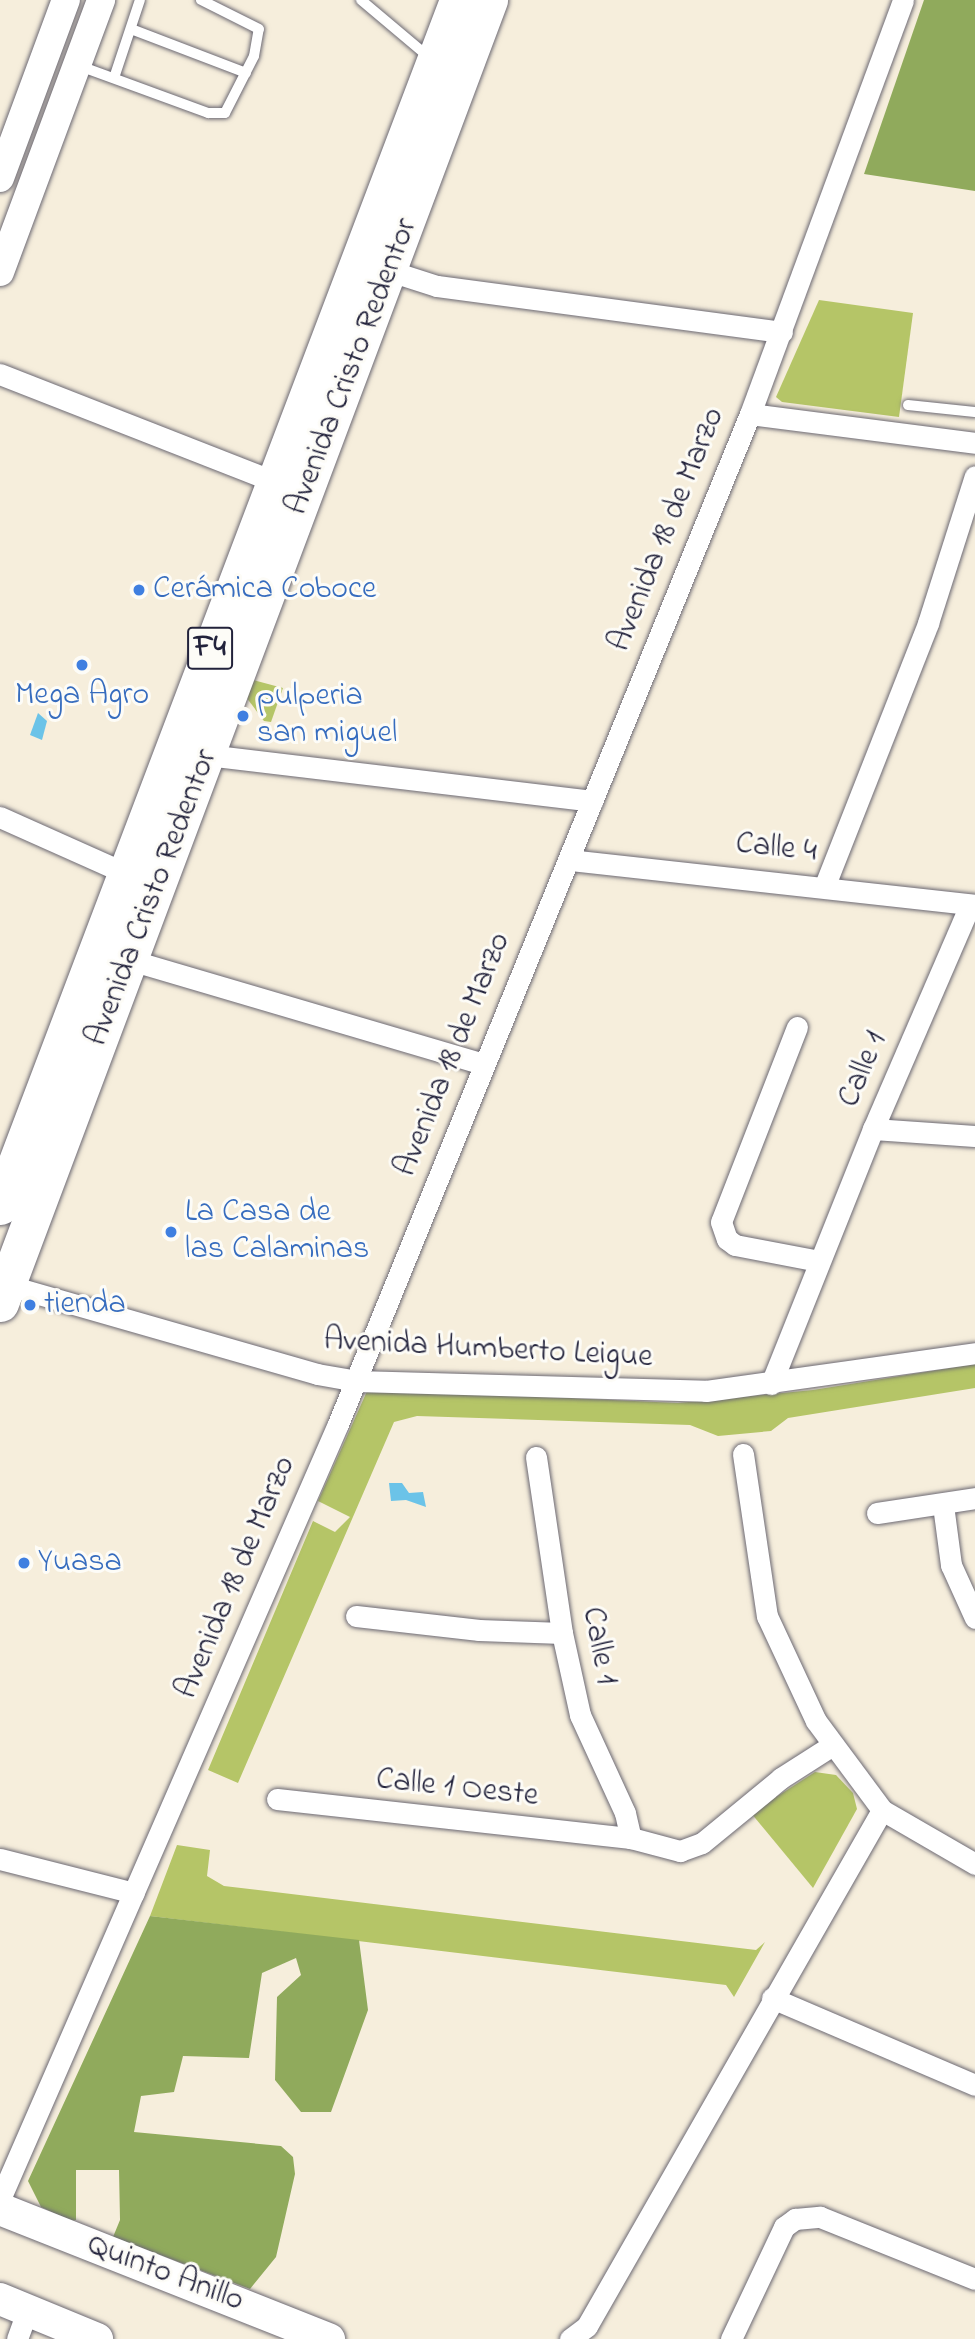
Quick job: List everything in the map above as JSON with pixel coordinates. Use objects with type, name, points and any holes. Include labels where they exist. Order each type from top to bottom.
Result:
[{"type":"highway","name":"Avenida Cristo Redentor","points":[[4,1294],[390,271],[438,95],[443,54],[458,0]]},
{"type":"highway","name":"Avenida Cristo Redentor","points":[[443,54],[489,0]]},
{"type":"highway","name":"Avenida Cristo Redentor","points":[[0,1206],[9,1155],[125,873],[273,481],[438,95]]},
{"type":"main road","name":"Avenida Cristo Redentor","points":[[443,0],[443,54]]},
{"type":"main road","name":"Avenida Cristo Redentor","points":[[438,95],[479,72],[506,0]]},
{"type":"main road","name":"Quinto Anillo","points":[[0,2209],[329,2339]]},
{"type":"main road","points":[[14,2304],[97,2339]]},
{"type":"street","points":[[0,177],[65,0]]},
{"type":"street","points":[[0,272],[101,0]]},
{"type":"street","name":"Avenida 18 de Marzo","points":[[0,2199],[356,1381],[483,1064],[570,860],[782,332],[903,0]]},
{"type":"street","points":[[40,70],[74,73]]},
{"type":"street","points":[[390,271],[436,286],[782,332]]},
{"type":"street","points":[[0,373],[273,481]]},
{"type":"street","points":[[750,414],[975,443]]},
{"type":"street","points":[[825,885],[928,623],[975,476]]},
{"type":"street","points":[[207,755],[592,801]]},
{"type":"street","points":[[0,817],[125,873]]},
{"type":"street","name":"Calle 4","points":[[570,860],[825,885],[973,905]]},
{"type":"street","name":"Calle 1","points":[[771,1384],[873,1129],[973,905]]},
{"type":"street","points":[[130,960],[483,1064]]},
{"type":"street","points":[[797,1027],[721,1222],[727,1239],[736,1245],[819,1261]]},
{"type":"street","points":[[873,1129],[975,1136]]},
{"type":"street","name":"Avenida Humberto Leigue","points":[[4,1294],[317,1374],[356,1381],[633,1392],[771,1384],[975,1353]]},
{"type":"street","points":[[743,1454],[767,1616],[791,1674],[831,1746],[882,1810],[975,1864]]},
{"type":"street","name":"Calle 1","points":[[536,1457],[562,1633],[580,1715],[625,1813],[631,1839]]},
{"type":"street","points":[[877,1513],[975,1498]]},
{"type":"street","points":[[943,1505],[951,1565],[975,1618]]},
{"type":"street","points":[[356,1616],[480,1630],[562,1633]]},
{"type":"street","name":"Calle 1 Oeste","points":[[276,1799],[631,1839],[680,1851],[702,1843],[781,1778],[831,1746]]},
{"type":"street","points":[[582,2335],[772,1998],[882,1810]]},
{"type":"street","points":[[0,1859],[134,1893]]},
{"type":"street","points":[[772,1998],[975,2085]]},
{"type":"street","points":[[731,2339],[783,2227],[795,2218],[820,2217],[972,2275]]},
{"type":"street","points":[[14,2304],[17,2339]]},
{"type":"lane","points":[[114,78],[139,0]]},
{"type":"lane","points":[[74,73],[114,78],[219,115],[231,105],[246,73],[258,46],[258,29],[201,0]]},
{"type":"lane","points":[[361,0],[443,54]]},
{"type":"lane","points":[[131,29],[246,73]]},
{"type":"lane","points":[[908,405],[975,412]]},
{"type":"green space","points":[[924,0],[975,0],[975,191],[864,174]]},
{"type":"green space","points":[[819,300],[913,313],[899,417],[782,402],[776,397]]},
{"type":"green space","points":[[253,680],[283,688],[271,722],[264,721],[246,697]]},
{"type":"green space","points":[[975,1364],[975,1388],[788,1418],[771,1431],[718,1436],[690,1425],[417,1416],[394,1422],[238,1783],[208,1770],[313,1521],[335,1532],[350,1517],[318,1501],[368,1389],[678,1403],[813,1390]]},
{"type":"green space","points":[[815,1772],[836,1775],[853,1793],[857,1809],[813,1888],[751,1813]]},
{"type":"green space","points":[[177,1845],[210,1850],[207,1876],[224,1886],[756,1950],[765,1942],[734,1997],[726,1985],[150,1916]]},
{"type":"green space","points":[[150,1916],[359,1940],[368,2010],[331,2112],[301,2112],[275,2080],[277,1997],[301,1975],[296,1958],[262,1973],[249,2058],[183,2056],[174,2092],[141,2096],[134,2132],[281,2146],[293,2157],[295,2174],[276,2257],[250,2289],[113,2237],[120,2220],[119,2170],[76,2170],[76,2220],[71,2221],[41,2207],[28,2181]]},
{"type":"water","points":[[38,713],[47,721],[42,740],[30,735]]},
{"type":"water","points":[[389,1483],[402,1483],[409,1493],[423,1492],[426,1507],[406,1500],[391,1501]]},
{"type":"place","name":"Cerámica Coboce","points":[[139,590]]},
{"type":"place","name":"Mega Agro","points":[[82,665]]},
{"type":"place","name":"pulperia san miguel","points":[[243,716]]},
{"type":"place","name":"La Casa de las Calaminas","points":[[171,1232]]},
{"type":"place","name":"tienda","points":[[30,1305]]},
{"type":"place","name":"Yuasa","points":[[24,1563]]}]
